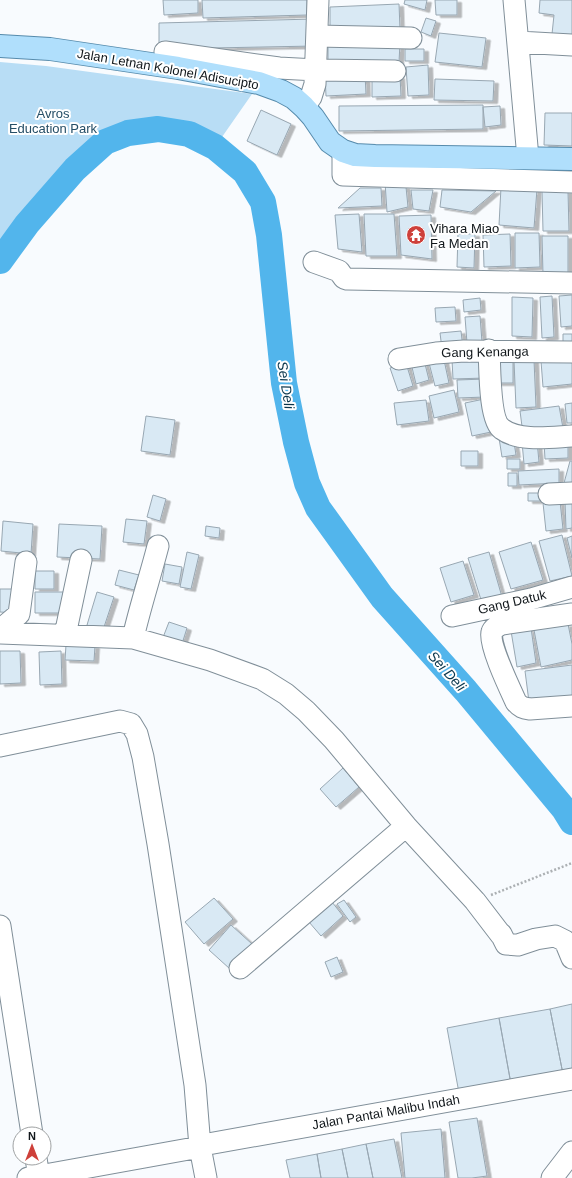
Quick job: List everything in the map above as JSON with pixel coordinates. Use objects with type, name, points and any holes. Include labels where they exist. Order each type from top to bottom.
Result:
[{"type":"main road","name":"Jalan Letnan Kolonel Adisucipto","points":[[0,46],[50,49],[178,68],[259,83],[281,91],[294,98],[312,116],[330,142],[343,151],[396,166],[528,158],[572,159]]},
{"type":"street","points":[[304,107],[311,97],[315,84],[318,0]]},
{"type":"street","points":[[514,0],[528,158]]},
{"type":"street","points":[[317,36],[412,38]]},
{"type":"street","points":[[518,42],[572,45]]},
{"type":"street","points":[[165,52],[260,66],[316,70],[395,71]]},
{"type":"street","points":[[396,166],[456,179],[572,182]]},
{"type":"street","points":[[314,262],[339,271],[344,278],[347,279],[572,283]]},
{"type":"street","points":[[489,350],[492,404],[497,423],[501,429],[513,434],[528,437],[572,436]]},
{"type":"street","name":"Gang Kenanga","points":[[399,359],[436,353],[489,350],[572,352]]},
{"type":"street","points":[[549,494],[572,493]]},
{"type":"street","points":[[133,638],[158,546]]},
{"type":"street","points":[[65,635],[81,560]]},
{"type":"street","points":[[0,630],[19,614],[26,562]]},
{"type":"street","name":"Gang Datuk","points":[[452,616],[531,599],[572,588]]},
{"type":"street","points":[[572,614],[502,624],[494,629],[491,633],[491,637],[492,645],[519,706],[530,709],[572,706]]},
{"type":"street","points":[[0,634],[133,638],[210,660],[262,679],[286,694],[306,711],[334,740],[406,826],[475,901],[501,935],[506,944],[518,945],[555,936],[566,941],[572,958]]},
{"type":"street","points":[[0,746],[120,721],[131,724],[137,734],[143,757],[158,844],[195,1086],[200,1147],[206,1178]]},
{"type":"street","points":[[240,968],[406,826]]},
{"type":"street","points":[[0,926],[31,1126]]},
{"type":"street","name":"Jalan Pantai Malibu Indah","points":[[36,1173],[200,1147],[208,1144],[572,1079]]},
{"type":"street","points":[[552,1178],[572,1152]]},
{"type":"path","points":[[475,901],[572,863]]},
{"type":"green space","name":"Avros Education Park","points":[[0,62],[46,66],[252,94],[215,147],[189,134],[158,129],[105,142],[27,224],[0,261]]},
{"type":"building","points":[[163,0],[198,0],[198,13],[164,15]]},
{"type":"building","points":[[202,0],[307,0],[307,15],[203,18]]},
{"type":"building","points":[[405,0],[427,0],[425,10],[404,4]]},
{"type":"building","points":[[435,0],[457,0],[457,15],[436,15]]},
{"type":"building","points":[[540,0],[572,0],[572,36],[552,34],[554,15],[539,13]]},
{"type":"building","points":[[399,4],[400,29],[330,31],[330,7]]},
{"type":"building","points":[[426,18],[436,21],[431,36],[421,32]]},
{"type":"building","points":[[314,19],[315,46],[159,49],[159,23]]},
{"type":"building","points":[[439,33],[486,38],[482,67],[435,62]]},
{"type":"building","points":[[328,42],[400,43],[399,62],[328,61]]},
{"type":"building","points":[[405,49],[424,49],[424,61],[405,61]]},
{"type":"building","points":[[428,65],[429,95],[408,96],[406,67]]},
{"type":"building","points":[[365,74],[366,94],[326,96],[325,75]]},
{"type":"building","points":[[400,76],[401,96],[372,97],[372,77]]},
{"type":"building","points":[[435,79],[494,81],[493,101],[434,100]]},
{"type":"building","points":[[483,105],[483,129],[339,131],[339,106]]},
{"type":"building","points":[[500,106],[501,125],[485,127],[483,107]]},
{"type":"building","points":[[261,110],[291,124],[277,155],[247,141]]},
{"type":"building","points":[[545,113],[572,113],[572,146],[544,145]]},
{"type":"building","points":[[385,182],[406,187],[408,207],[387,212]]},
{"type":"building","points":[[501,187],[537,189],[534,228],[499,225]]},
{"type":"building","points":[[360,188],[381,188],[382,206],[338,208]]},
{"type":"building","points":[[411,190],[433,190],[429,211],[413,209]]},
{"type":"building","points":[[442,190],[496,191],[471,212],[440,207]]},
{"type":"building","points":[[542,191],[568,191],[569,231],[543,231]]},
{"type":"building","points":[[359,214],[362,252],[338,249],[335,215]]},
{"type":"building","points":[[364,214],[394,214],[397,256],[366,256]]},
{"type":"building","name":"Vihara Miao Fa Medan","points":[[431,215],[432,259],[401,255],[399,216]]},
{"type":"building","points":[[515,233],[539,233],[540,267],[515,268]]},
{"type":"building","points":[[458,234],[475,234],[474,268],[457,267]]},
{"type":"building","points":[[510,234],[511,266],[484,267],[483,235]]},
{"type":"building","points":[[542,236],[568,236],[568,273],[543,274]]},
{"type":"building","points":[[572,295],[572,326],[561,327],[559,296]]},
{"type":"building","points":[[552,296],[554,337],[542,338],[540,297]]},
{"type":"building","points":[[512,297],[533,298],[532,337],[512,336]]},
{"type":"building","points":[[480,298],[481,310],[464,312],[463,300]]},
{"type":"building","points":[[455,307],[456,321],[436,322],[435,308]]},
{"type":"building","points":[[480,316],[482,342],[467,343],[465,317]]},
{"type":"building","points":[[461,331],[463,348],[442,349],[440,333]]},
{"type":"building","points":[[563,334],[572,334],[572,350],[563,350]]},
{"type":"building","points":[[423,356],[429,380],[416,384],[410,359]]},
{"type":"building","points":[[493,357],[513,357],[513,383],[493,383]]},
{"type":"building","points":[[485,359],[485,378],[453,379],[452,360]]},
{"type":"building","points":[[572,359],[572,384],[543,387],[541,361]]},
{"type":"building","points":[[444,360],[449,383],[435,386],[429,363]]},
{"type":"building","points":[[534,360],[536,407],[516,408],[514,361]]},
{"type":"building","points":[[406,363],[413,386],[398,391],[390,368]]},
{"type":"building","points":[[485,379],[485,397],[458,398],[457,380]]},
{"type":"building","points":[[454,390],[459,412],[434,418],[429,396]]},
{"type":"building","points":[[489,398],[496,431],[472,436],[465,403]]},
{"type":"building","points":[[426,400],[429,421],[397,425],[394,403]]},
{"type":"building","points":[[572,403],[572,423],[567,423],[565,404]]},
{"type":"building","points":[[559,406],[563,428],[523,434],[520,411]]},
{"type":"building","points":[[146,416],[175,420],[170,455],[141,451]]},
{"type":"building","points":[[513,436],[516,455],[502,457],[499,438]]},
{"type":"building","points":[[537,441],[539,462],[524,464],[522,442]]},
{"type":"building","points":[[568,442],[568,458],[545,459],[544,443]]},
{"type":"building","points":[[461,451],[478,451],[478,466],[461,466]]},
{"type":"building","points":[[507,459],[520,459],[520,469],[507,469]]},
{"type":"building","points":[[570,461],[572,461],[572,485],[564,483]]},
{"type":"building","points":[[559,469],[559,483],[519,485],[518,471]]},
{"type":"building","points":[[508,473],[517,473],[517,486],[508,486]]},
{"type":"building","points":[[528,493],[543,493],[543,501],[528,501]]},
{"type":"building","points":[[153,495],[166,499],[160,521],[147,517]]},
{"type":"building","points":[[560,501],[563,529],[546,531],[543,503]]},
{"type":"building","points":[[565,501],[572,501],[572,528],[566,529]]},
{"type":"building","points":[[126,519],[147,521],[144,544],[123,542]]},
{"type":"building","points":[[3,521],[33,524],[31,554],[1,551]]},
{"type":"building","points":[[59,524],[102,526],[100,559],[57,557]]},
{"type":"building","points":[[206,526],[220,528],[219,538],[205,536]]},
{"type":"building","points":[[562,535],[572,576],[550,581],[539,541]]},
{"type":"building","points":[[572,536],[572,558],[567,538]]},
{"type":"building","points":[[531,542],[543,580],[511,589],[499,552]]},
{"type":"building","points":[[187,552],[199,555],[191,589],[180,587]]},
{"type":"building","points":[[489,552],[502,597],[482,603],[468,558]]},
{"type":"building","points":[[463,561],[474,595],[451,602],[440,568]]},
{"type":"building","points":[[165,564],[182,567],[179,584],[162,581]]},
{"type":"building","points":[[119,570],[139,575],[134,590],[115,585]]},
{"type":"building","points":[[35,571],[54,571],[54,589],[35,589]]},
{"type":"building","points":[[0,589],[17,589],[16,613],[0,612]]},
{"type":"building","points":[[35,592],[64,592],[64,613],[35,613]]},
{"type":"building","points":[[97,592],[114,597],[103,630],[87,625]]},
{"type":"building","points":[[169,622],[187,628],[181,647],[162,640]]},
{"type":"building","points":[[568,624],[572,644],[572,660],[541,667],[534,630]]},
{"type":"building","points":[[531,628],[536,663],[517,667],[511,631]]},
{"type":"building","points":[[66,645],[95,646],[94,661],[65,660]]},
{"type":"building","points":[[0,651],[20,651],[21,683],[0,684]]},
{"type":"building","points":[[61,651],[62,684],[40,685],[39,652]]},
{"type":"building","points":[[572,665],[572,696],[529,702],[525,671]]},
{"type":"building","points":[[343,768],[359,787],[336,807],[320,789]]},
{"type":"building","points":[[214,898],[233,919],[204,944],[185,922]]},
{"type":"building","points":[[344,900],[356,917],[350,922],[337,904]]},
{"type":"building","points":[[332,902],[343,916],[321,936],[309,922]]},
{"type":"building","points":[[231,925],[252,944],[230,969],[209,950]]},
{"type":"building","points":[[337,957],[343,972],[331,977],[325,962]]},
{"type":"building","points":[[572,1004],[572,1072],[563,1074],[550,1009]]},
{"type":"building","points":[[550,1009],[563,1074],[511,1084],[499,1018]]},
{"type":"building","points":[[499,1018],[511,1084],[459,1093],[447,1028]]},
{"type":"building","points":[[477,1118],[487,1176],[458,1178],[449,1122]]},
{"type":"building","points":[[441,1129],[445,1178],[405,1178],[401,1133]]},
{"type":"building","points":[[394,1139],[402,1178],[373,1178],[366,1144]]},
{"type":"building","points":[[366,1144],[373,1178],[348,1178],[342,1149]]},
{"type":"building","points":[[342,1149],[348,1178],[321,1178],[317,1154]]},
{"type":"building","points":[[317,1154],[321,1178],[290,1178],[286,1160]]},
{"type":"waterway","name":"Sei Deli","points":[[0,261],[27,224],[75,169],[105,142],[128,133],[158,129],[189,134],[215,147],[245,172],[263,202],[269,235],[284,383],[296,442],[307,483],[318,508],[382,597],[466,691],[564,809],[572,822]]},
{"type":"place","name":"Vihara Miao Fa Medan","points":[[416,235]]}]
